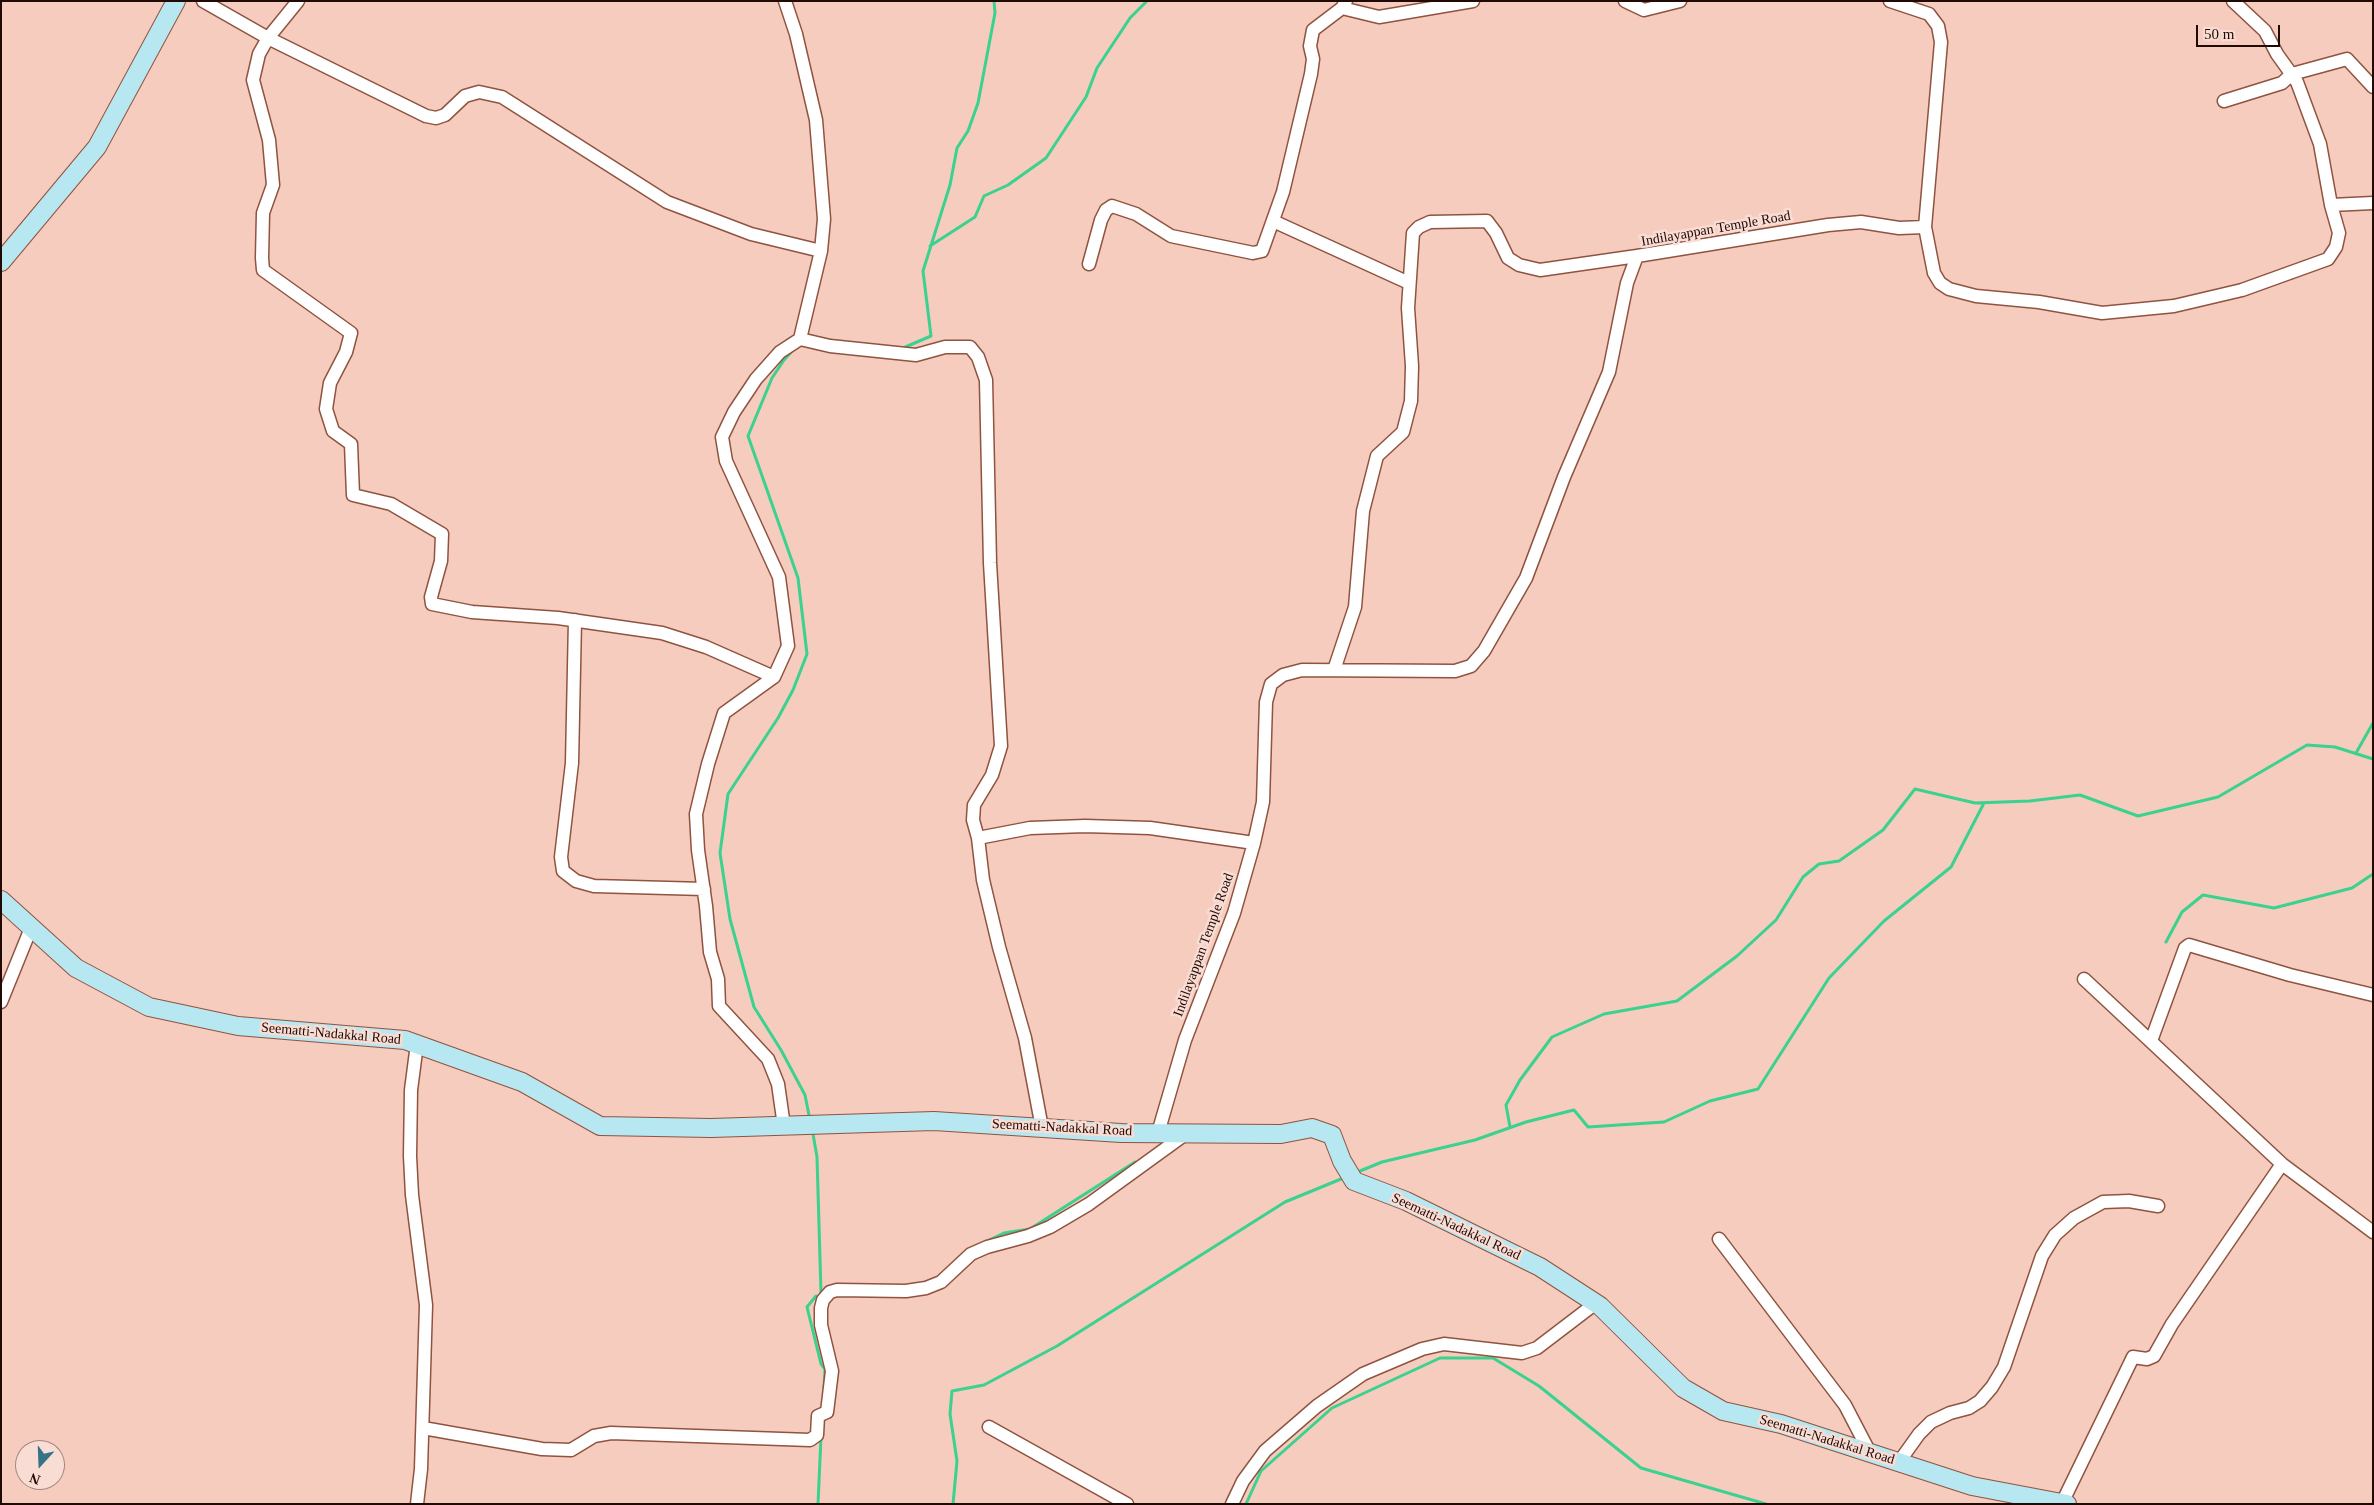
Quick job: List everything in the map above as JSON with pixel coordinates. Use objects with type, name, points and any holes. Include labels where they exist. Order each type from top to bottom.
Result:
[{"type":"street","points":[[1,262],[97,147],[176,1]]},
{"type":"street","points":[[203,1],[268,38],[426,116],[436,118],[445,115],[465,96],[479,92],[502,97],[667,202],[751,234],[821,251]]},
{"type":"street","points":[[298,1],[268,38],[259,54],[253,80],[269,140],[273,185],[263,212],[263,270],[351,333],[346,352],[330,383],[326,409],[333,431],[351,444],[353,495],[391,504],[442,534],[441,561],[431,597],[432,604],[472,612],[575,620],[662,633],[706,648],[774,677]]},
{"type":"street","points":[[784,1126],[778,1084],[768,1060],[719,1006],[718,979],[710,952],[698,850],[696,814],[708,764],[724,713],[774,677],[788,646],[779,577],[726,461],[722,438],[734,412],[756,379],[780,352],[800,339],[821,251],[824,219],[816,120],[796,34],[785,1]]},
{"type":"street","points":[[1089,264],[1100,220],[1106,210],[1112,206],[1136,214],[1171,236],[1253,253],[1262,251],[1283,192],[1312,74],[1313,59],[1310,46],[1313,30],[1344,4],[1379,17],[1473,1]]},
{"type":"street","points":[[1625,1],[1644,10],[1680,1]]},
{"type":"street","points":[[1890,1],[1929,14],[1938,26],[1941,42],[1925,227],[1934,273],[1940,283],[1949,289],[1976,296],[2038,302],[2102,313],[2174,306],[2242,290],[2328,259],[2336,247],[2339,232],[2331,205],[2320,144],[2298,82],[2265,31],[2233,1]]},
{"type":"street","points":[[2224,101],[2282,83],[2292,74],[2347,59],[2373,87]]},
{"type":"street","points":[[2331,205],[2373,203]]},
{"type":"street","points":[[1273,221],[1409,283]]},
{"type":"street","points":[[1334,670],[1355,607],[1363,511],[1377,456],[1404,432],[1410,401],[1412,366],[1409,341],[1409,283],[1412,234],[1419,227],[1430,222],[1487,221],[1496,232],[1508,258],[1519,265],[1540,270],[1637,256]]},
{"type":"street","name":"Indilayappan Temple Road","points":[[1158,1133],[1185,1040],[1234,913],[1254,843],[1263,802],[1266,702],[1271,684],[1283,675],[1302,670],[1455,671],[1471,666],[1484,651],[1526,578],[1564,477],[1608,372],[1627,283],[1637,256],[1828,225],[1861,222],[1899,228],[1925,227]]},
{"type":"street","points":[[800,339],[830,346],[916,355],[945,347],[970,347],[978,357],[986,380],[990,563],[1001,746],[992,775],[974,805],[973,820],[978,838],[983,880],[999,948],[1025,1038],[1042,1128]]},
{"type":"street","points":[[575,620],[572,753],[561,857],[563,871],[576,880],[594,886],[704,889]]},
{"type":"street","points":[[978,838],[1030,828],[1103,827],[1150,828],[1254,843]]},
{"type":"street","name":"Seematti-Nadakkal Road","points":[[1,900],[76,968],[149,1008],[238,1026],[405,1040],[522,1082],[600,1126],[711,1128],[934,1121],[1158,1133],[1281,1134],[1312,1128],[1332,1136],[1342,1161],[1354,1181],[1406,1201],[1540,1267],[1596,1303],[1683,1388],[1723,1411],[1781,1424],[1972,1486],[2064,1503]]},
{"type":"street","points":[[1,1002],[31,928]]},
{"type":"street","points":[[2151,1041],[2185,948],[2189,945],[2290,975],[2373,995]]},
{"type":"street","points":[[2084,979],[2282,1164],[2373,1232]]},
{"type":"street","points":[[417,1044],[411,1090],[410,1156],[412,1195],[426,1305],[423,1428],[417,1504]]},
{"type":"street","points":[[423,1428],[542,1449],[571,1450],[594,1436],[610,1433],[810,1440],[817,1435],[818,1416],[827,1412],[832,1371],[821,1325],[821,1308],[823,1300],[830,1292],[837,1290],[906,1291],[926,1288],[941,1282],[971,1254],[987,1247],[1028,1236],[1050,1227],[1074,1213],[1187,1133]]},
{"type":"street","points":[[2064,1503],[2133,1356],[2147,1359],[2154,1356],[2172,1324],[2282,1164]]},
{"type":"street","points":[[1899,1462],[1919,1434],[1931,1422],[1950,1413],[1969,1408],[1980,1401],[1992,1387],[2004,1367],[2042,1256],[2055,1235],[2074,1218],[2103,1202],[2129,1200],[2158,1206]]},
{"type":"street","points":[[1719,1239],[1844,1405],[1870,1453]]},
{"type":"street","points":[[1232,1504],[1243,1481],[1265,1451],[1317,1406],[1363,1374],[1422,1349],[1444,1344],[1522,1353],[1537,1348],[1596,1303]]},
{"type":"street","points":[[989,1427],[1128,1504]]},
{"type":"waterway","points":[[903,348],[931,336],[923,271],[950,185],[957,148],[968,131],[978,103],[995,13],[994,1]]},
{"type":"waterway","points":[[930,246],[975,217],[984,196],[1008,185],[1046,158],[1086,97],[1097,68],[1130,18],[1147,1]]},
{"type":"waterway","points":[[793,350],[772,378],[748,436],[798,578],[807,654],[793,690],[778,718],[728,794],[720,853],[730,919],[754,1007],[781,1050],[805,1095],[809,1115]]},
{"type":"waterway","points":[[2356,753],[2373,723]]},
{"type":"waterway","points":[[1510,1127],[1506,1105],[1520,1080],[1552,1037],[1604,1014],[1677,1001],[1737,956],[1776,920],[1803,877],[1819,864],[1839,861],[1883,830],[1915,789],[1975,803],[2030,801],[2080,795],[2138,816],[2218,797],[2307,745],[2335,747],[2373,759]]},
{"type":"waterway","points":[[1360,1171],[1382,1162],[1475,1140],[1526,1122],[1574,1110],[1588,1127],[1664,1122],[1710,1101],[1758,1089],[1829,978],[1884,921],[1951,867],[1984,803]]},
{"type":"waterway","points":[[2166,942],[2182,912],[2203,895],[2274,908],[2352,888],[2373,874]]},
{"type":"waterway","points":[[813,1134],[817,1157],[821,1293]]},
{"type":"waterway","points":[[968,1250],[1004,1233],[1030,1229],[1135,1162]]},
{"type":"waterway","points":[[953,1504],[957,1461],[950,1414],[952,1391],[984,1385],[1057,1346],[1285,1202],[1341,1179]]},
{"type":"waterway","points":[[816,1296],[807,1307],[821,1364],[825,1369],[824,1388]]},
{"type":"waterway","points":[[1246,1504],[1261,1471],[1332,1408],[1440,1358],[1493,1358],[1539,1386],[1641,1468],[1766,1504]]},
{"type":"waterway","points":[[818,1504],[821,1437]]}]
